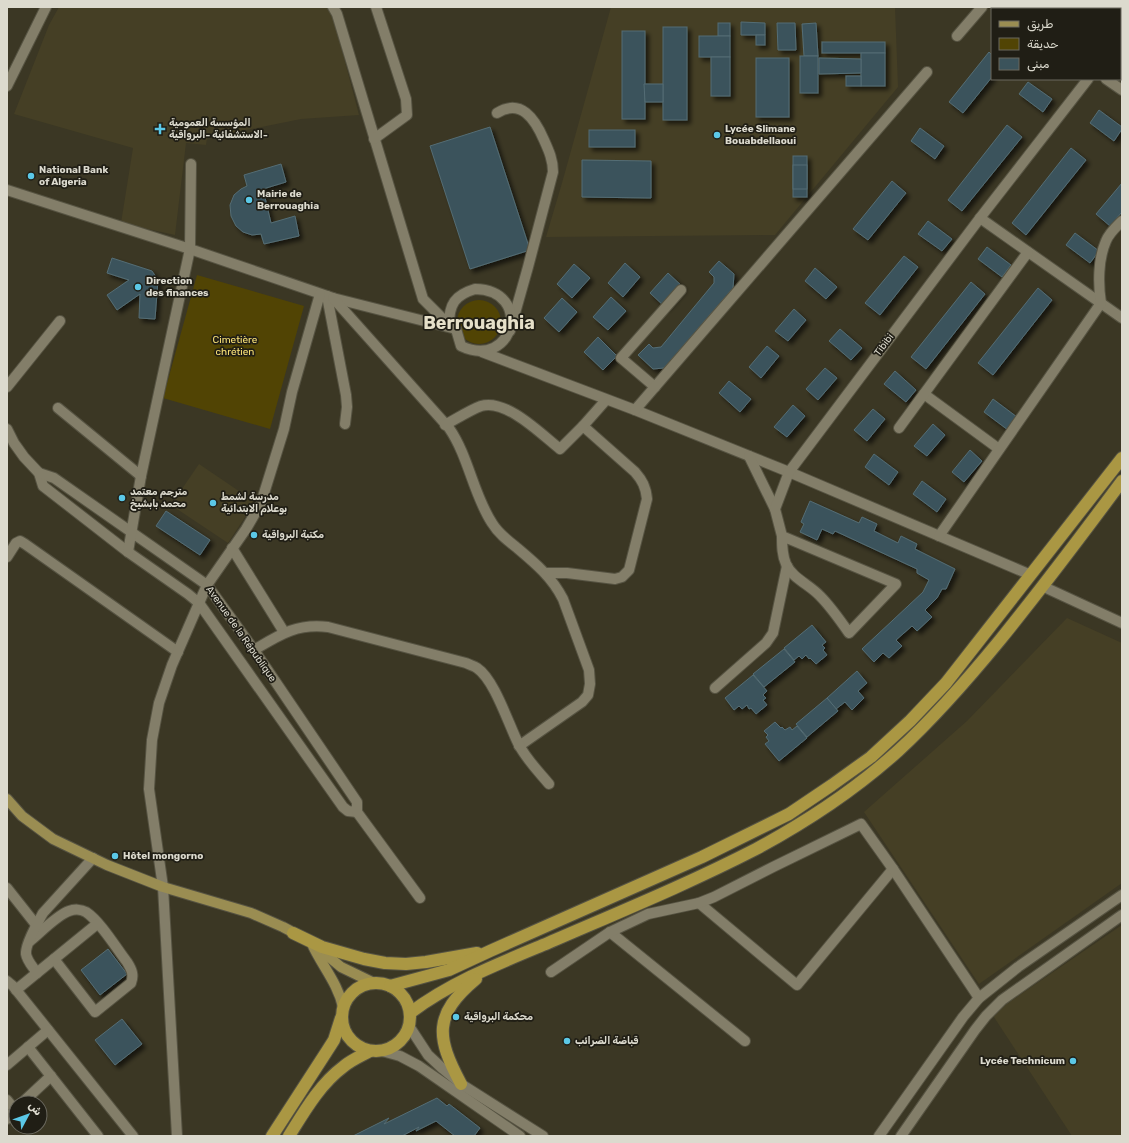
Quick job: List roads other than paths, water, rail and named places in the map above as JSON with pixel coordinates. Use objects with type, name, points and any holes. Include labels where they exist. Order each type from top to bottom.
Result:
[{"type":"highway","points":[[390,986],[449,970],[702,858],[789,814],[832,785],[871,756],[910,722],[941,689],[1122,458]]},
{"type":"highway","points":[[410,1013],[441,992],[490,967],[668,891],[756,849],[838,799],[897,752],[930,720],[962,685],[1042,586],[1122,481]]},
{"type":"highway","points":[[293,932],[322,947],[364,959],[385,963],[406,964],[426,962],[490,951]]},
{"type":"highway","points":[[461,1084],[446,1054],[443,1041],[445,1016],[452,1003],[461,993],[490,967]]},
{"type":"highway","points":[[272,1136],[334,1040],[342,1012],[348,998],[355,990],[364,985],[374,983],[390,986],[398,991],[404,997],[410,1013],[409,1026],[404,1038],[394,1046],[354,1059],[334,1075],[324,1085],[289,1136]]},
{"type":"highway","points":[[342,1012],[344,1029],[350,1039],[359,1047],[376,1051]]},
{"type":"main road","points":[[7,799],[22,816],[53,839],[93,858],[163,887],[251,913],[312,942],[341,967],[374,983]]},
{"type":"main road","points":[[312,942],[321,962],[337,988],[342,1012]]},
{"type":"street","points":[[333,7],[337,14],[423,299],[424,318],[418,319]]},
{"type":"street","points":[[374,139],[407,115],[406,99],[376,7]]},
{"type":"street","points":[[957,36],[982,7]]},
{"type":"street","points":[[7,86],[42,9]]},
{"type":"street","points":[[636,410],[927,72]]},
{"type":"street","name":"Tibibi","points":[[775,509],[789,472],[980,218],[1087,80]]},
{"type":"street","points":[[1107,80],[1122,90]]},
{"type":"street","points":[[482,352],[493,349],[504,341],[510,331],[554,172],[553,161],[538,125],[531,116],[521,110],[511,108],[503,109],[496,113]]},
{"type":"street","points":[[128,552],[141,476],[190,249],[191,164]]},
{"type":"street","points":[[7,190],[190,249],[327,296],[452,327]]},
{"type":"street","points":[[980,218],[1122,318]]},
{"type":"street","points":[[939,536],[1101,303],[1098,283],[1104,247],[1106,240],[1122,221]]},
{"type":"street","points":[[898,428],[1028,252]]},
{"type":"street","points":[[510,331],[512,320],[510,309],[497,293],[486,289],[475,288],[465,292],[452,304],[449,314],[452,327],[461,346],[482,352],[606,400],[636,410],[789,472],[1031,575]]},
{"type":"street","points":[[655,387],[621,358],[680,290]]},
{"type":"street","points":[[327,296],[348,408],[345,424]]},
{"type":"street","points":[[327,296],[457,439],[482,505],[492,524],[502,535],[546,573],[558,588],[564,599],[590,670],[588,695],[582,702],[519,746]]},
{"type":"street","points":[[177,1136],[163,887],[149,789],[152,740],[159,703],[199,602],[207,585],[262,503],[284,429],[292,392],[327,296]]},
{"type":"street","points":[[423,299],[452,327]]},
{"type":"street","points":[[7,387],[60,321]]},
{"type":"street","points":[[924,394],[999,449]]},
{"type":"street","points":[[445,425],[481,406],[499,407],[521,418],[560,449],[606,400]]},
{"type":"street","points":[[58,408],[141,476]]},
{"type":"street","points":[[546,573],[567,573],[615,579],[622,577],[629,570],[647,499],[646,489],[642,480],[635,472],[583,426]]},
{"type":"street","name":"Avenue de la République","points":[[7,429],[24,458],[39,473],[54,478],[207,585],[254,650],[357,802],[357,812],[420,898]]},
{"type":"street","points":[[749,456],[775,509],[782,536],[783,556],[786,566],[819,595],[831,608],[849,633],[896,584],[782,536]]},
{"type":"street","name":"Avenue de la République","points":[[39,473],[43,486],[128,552],[199,602],[342,807],[348,811],[357,812]]},
{"type":"street","points":[[7,557],[16,543],[20,541],[178,652]]},
{"type":"street","points":[[232,548],[284,632]]},
{"type":"street","points":[[715,688],[766,644],[772,633],[786,566]]},
{"type":"street","points":[[1042,586],[1122,623]]},
{"type":"street","points":[[254,650],[284,632],[308,625],[328,626],[466,663],[478,668],[493,688],[519,746],[526,757],[549,784]]},
{"type":"street","points":[[551,972],[610,932],[648,914],[699,903],[714,897],[861,824],[893,869],[979,998]]},
{"type":"street","points":[[37,972],[30,965],[26,954],[26,948],[36,926],[43,913],[93,858]]},
{"type":"street","points":[[699,903],[797,985],[893,869]]},
{"type":"street","points":[[7,888],[36,926]]},
{"type":"street","points":[[879,1136],[963,1017],[979,998],[1018,968],[1122,895]]},
{"type":"street","points":[[30,941],[70,910],[86,912],[98,924],[132,969],[133,976],[131,983],[95,1012],[54,959]]},
{"type":"street","points":[[901,1136],[979,1026],[1002,1000],[1122,916]]},
{"type":"street","points":[[16,990],[98,924]]},
{"type":"street","points":[[610,932],[745,1041]]},
{"type":"street","points":[[7,981],[16,990],[133,1136]]},
{"type":"street","points":[[409,1026],[428,1055],[461,1084],[543,1136]]},
{"type":"street","points":[[7,1065],[48,1030]]},
{"type":"street","points":[[28,1047],[98,1136]]},
{"type":"street","points":[[376,1051],[392,1053],[419,1066],[520,1136]]},
{"type":"street","points":[[31,1095],[51,1076]]},
{"type":"place","name":"المؤسسة العمومية الاستشفائية -البرواقية-","points":[[160,129]]},
{"type":"place","name":"Lycée Slimane Bouabdellaoui","points":[[717,135]]},
{"type":"place","name":"National Bank of Algeria","points":[[31,176]]},
{"type":"place","name":"Mairie de Berrouaghia","points":[[249,200]]},
{"type":"place","name":"Direction des finances","points":[[138,287]]},
{"type":"place","name":"مترجم معتمد محمد بابشيخ","points":[[122,498]]},
{"type":"place","name":"مدرسة لشمط بوعلام الابتدائية","points":[[213,503]]},
{"type":"place","name":"مكتبة البرواقية","points":[[254,535]]},
{"type":"place","name":"Hôtel mongorno","points":[[115,856]]},
{"type":"place","name":"محكمة البرواقية","points":[[456,1017]]},
{"type":"place","name":"قباضة الضرائب","points":[[567,1041]]},
{"type":"place","name":"Lycée Technicum","points":[[1073,1061]]},
{"type":"district","name":"Berrouaghia","points":[[479,323]]},
{"type":"park label","name":"Cimetière chrétien","points":[[235,346]]}]
